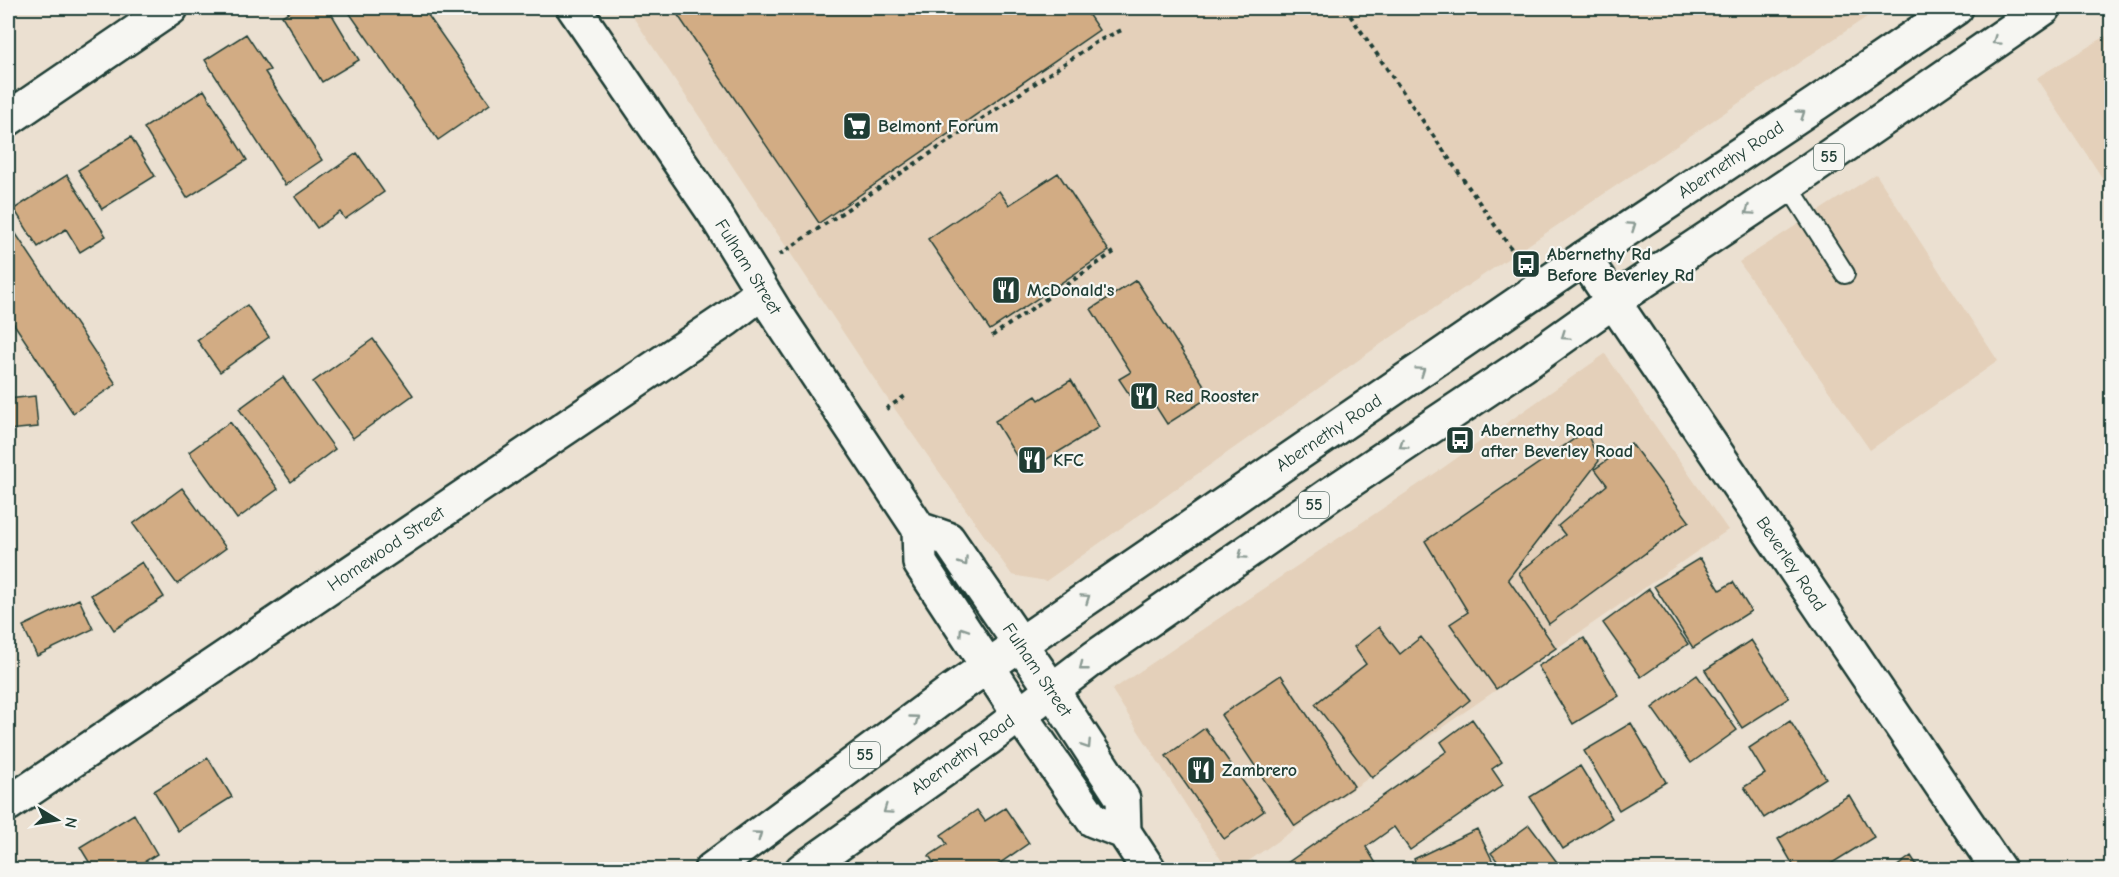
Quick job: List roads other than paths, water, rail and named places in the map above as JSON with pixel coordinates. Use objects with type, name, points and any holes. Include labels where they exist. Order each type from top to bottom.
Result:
[{"type":"street","points":[[8,119],[171,8]]},
{"type":"street","name":"Fulham Street","points":[[574,8],[715,214],[762,292],[920,529],[948,539],[1052,690],[1123,799],[1124,832]]},
{"type":"street","name":"Abernethy Road","points":[[711,870],[1020,643],[1584,258],[1956,8]]},
{"type":"street","name":"Abernethy Road","points":[[802,870],[989,738],[1094,658],[2044,8]]},
{"type":"street","name":"Beverley Road","points":[[1584,258],[1999,870]]},
{"type":"street","name":"Homewood Street","points":[[8,804],[727,320],[762,292]]},
{"type":"street","points":[[920,529],[920,563],[987,667],[1093,820],[1124,832],[1149,870]]},
{"type":"lane","points":[[1788,185],[1845,274]]},
{"type":"place","name":"Belmont Forum","points":[[857,126]]},
{"type":"place","name":"Abernethy Rd Before Beverley Rd","points":[[1526,264]]},
{"type":"place","name":"McDonald's","points":[[1006,290]]},
{"type":"place","name":"Red Rooster","points":[[1144,396]]},
{"type":"place","name":"Abernethy Road after Beverley Road","points":[[1460,440]]},
{"type":"place","name":"KFC","points":[[1032,460]]},
{"type":"place","name":"Zambrero","points":[[1201,770]]}]
